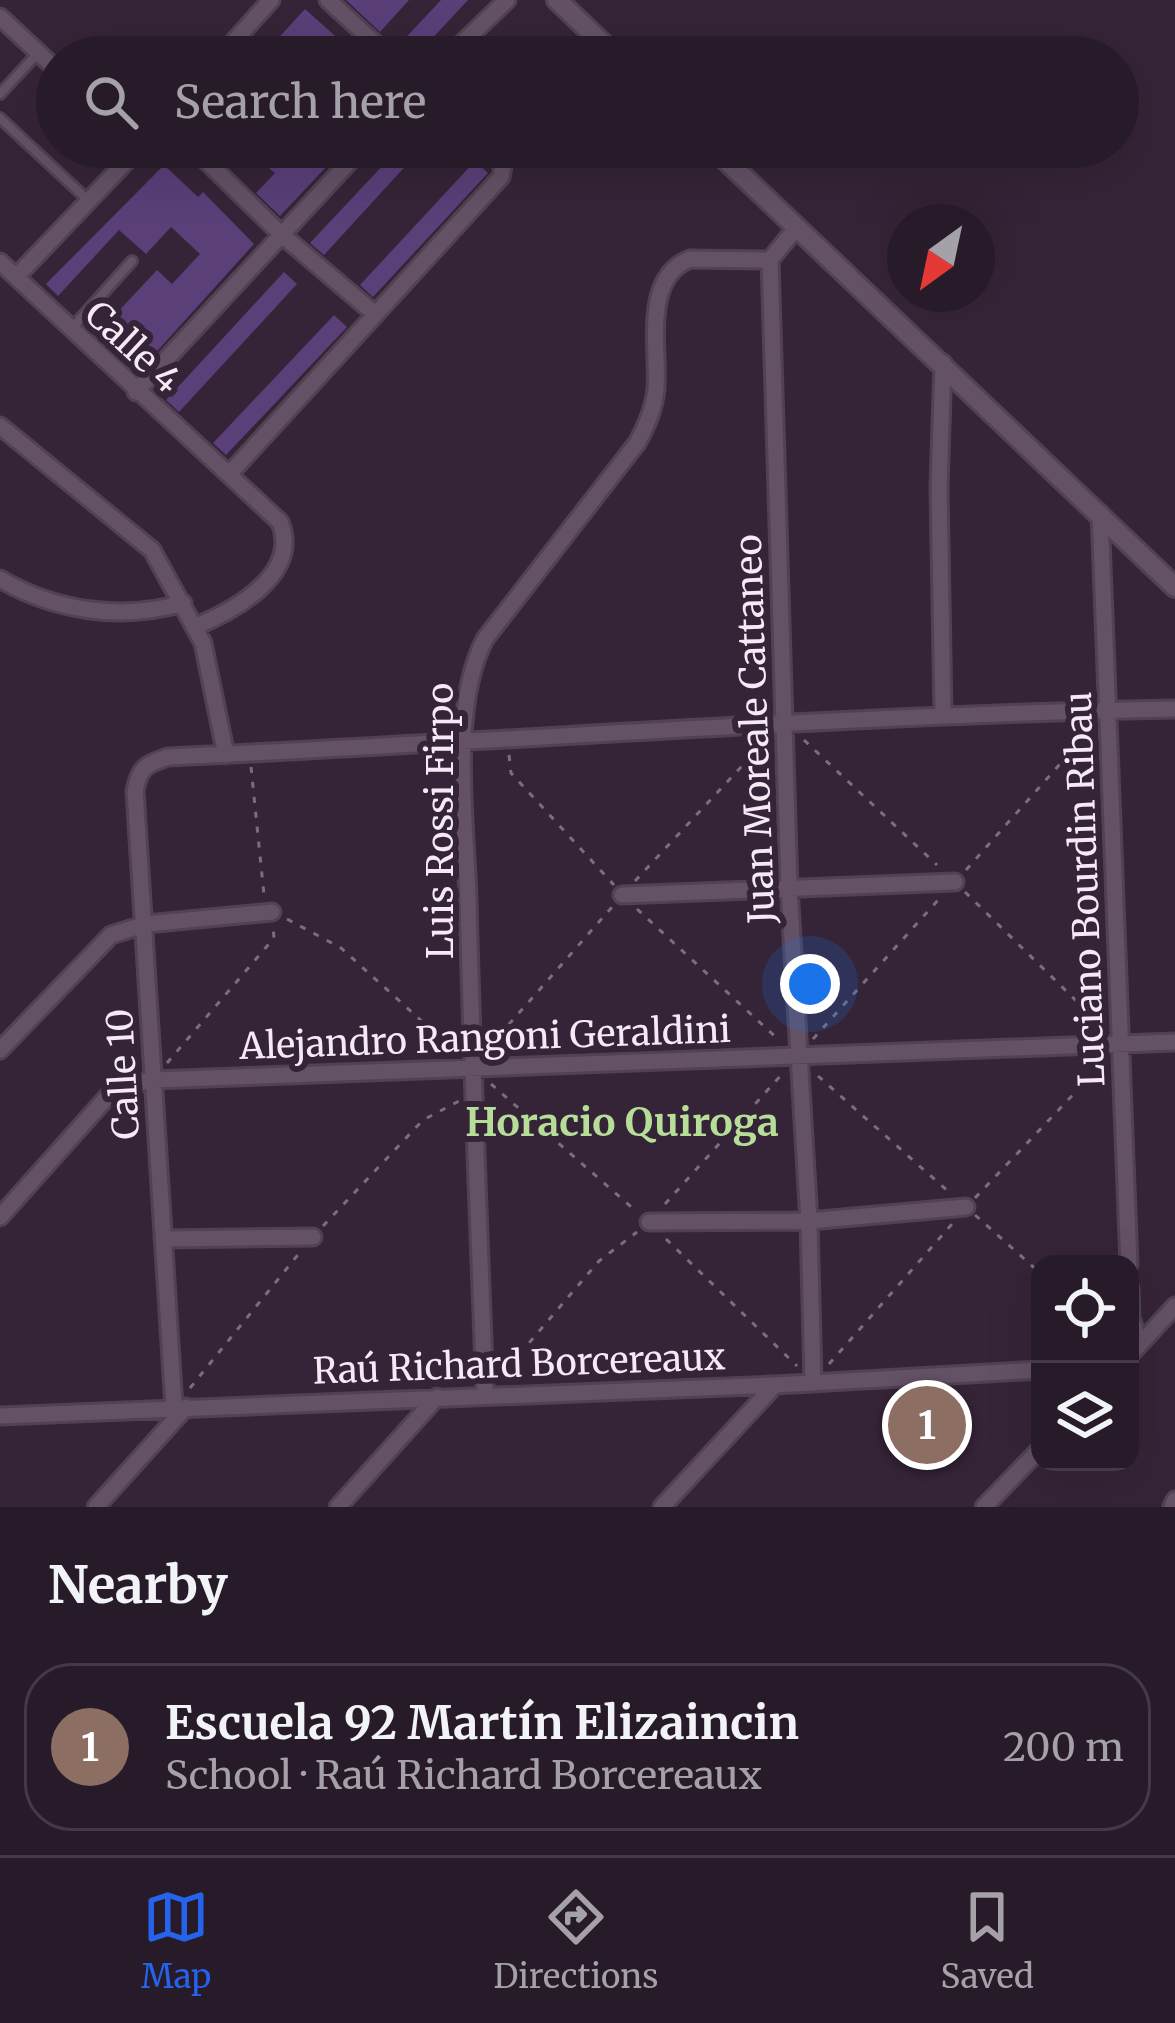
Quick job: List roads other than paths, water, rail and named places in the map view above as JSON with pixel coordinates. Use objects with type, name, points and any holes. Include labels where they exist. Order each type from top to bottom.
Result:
[{"type":"street","points":[[328,0],[367,36]]},
{"type":"street","points":[[470,36],[507,0]]},
{"type":"street","points":[[557,0],[595,36]]},
{"type":"street","points":[[237,36],[263,3]]},
{"type":"street","points":[[0,17],[36,50]]},
{"type":"street","points":[[16,277],[121,168]]},
{"type":"street","points":[[213,168],[375,314]]},
{"type":"street","points":[[136,392],[344,168]]},
{"type":"street","points":[[226,472],[234,470],[501,177],[503,168]]},
{"type":"street","points":[[734,168],[1175,587]]},
{"type":"street","points":[[770,260],[797,227]]},
{"type":"street","name":"Luis Rossi Firpo","points":[[485,1394],[465,744],[470,667],[484,639],[650,419],[663,280],[689,259],[770,260]]},
{"type":"street","name":"Juan Moreale Cattaneo","points":[[770,260],[789,888],[814,1382]]},
{"type":"street","name":"Calle 4","points":[[0,262],[136,392],[272,512],[284,531],[284,541],[262,588],[228,613],[196,626]]},
{"type":"street","points":[[943,362],[939,487],[943,714]]},
{"type":"street","points":[[0,426],[152,550],[196,626],[226,755],[784,721],[1175,709]]},
{"type":"street","name":"Luciano Bourdin Ribau","points":[[1100,513],[1129,1255]]},
{"type":"street","points":[[0,579],[30,596],[65,607],[136,613],[182,603]]},
{"type":"street","name":"Calle 10","points":[[180,1407],[163,1239],[135,791],[138,773],[147,764],[226,755]]},
{"type":"street","points":[[622,895],[955,882]]},
{"type":"street","points":[[0,1050],[111,935],[146,924],[272,912]]},
{"type":"street","name":"Alejandro Rangoni Geraldini","points":[[0,1217],[107,1096],[124,1085],[153,1080],[1175,1042]]},
{"type":"street","points":[[649,1222],[808,1221],[966,1208]]},
{"type":"street","points":[[163,1239],[313,1237]]},
{"type":"street","points":[[1139,1345],[1175,1306]]},
{"type":"street","name":"Raú Richard Borcereaux","points":[[0,1416],[1031,1370]]},
{"type":"street","points":[[673,1503],[775,1385]]},
{"type":"street","points":[[338,1507],[436,1397]]},
{"type":"street","points":[[96,1507],[180,1407]]},
{"type":"street","points":[[984,1507],[1031,1458]]},
{"type":"lane","points":[[0,94],[36,54]]},
{"type":"lane","points":[[0,118],[36,152]]},
{"type":"lane","points":[[54,168],[90,202]]},
{"type":"lane","points":[[71,329],[132,261]]},
{"type":"place","name":"Escuela 92 Martín Elizaincin","points":[[927,1425]]},
{"type":"district","name":"Horacio Quiroga","points":[[622,1122]]}]
